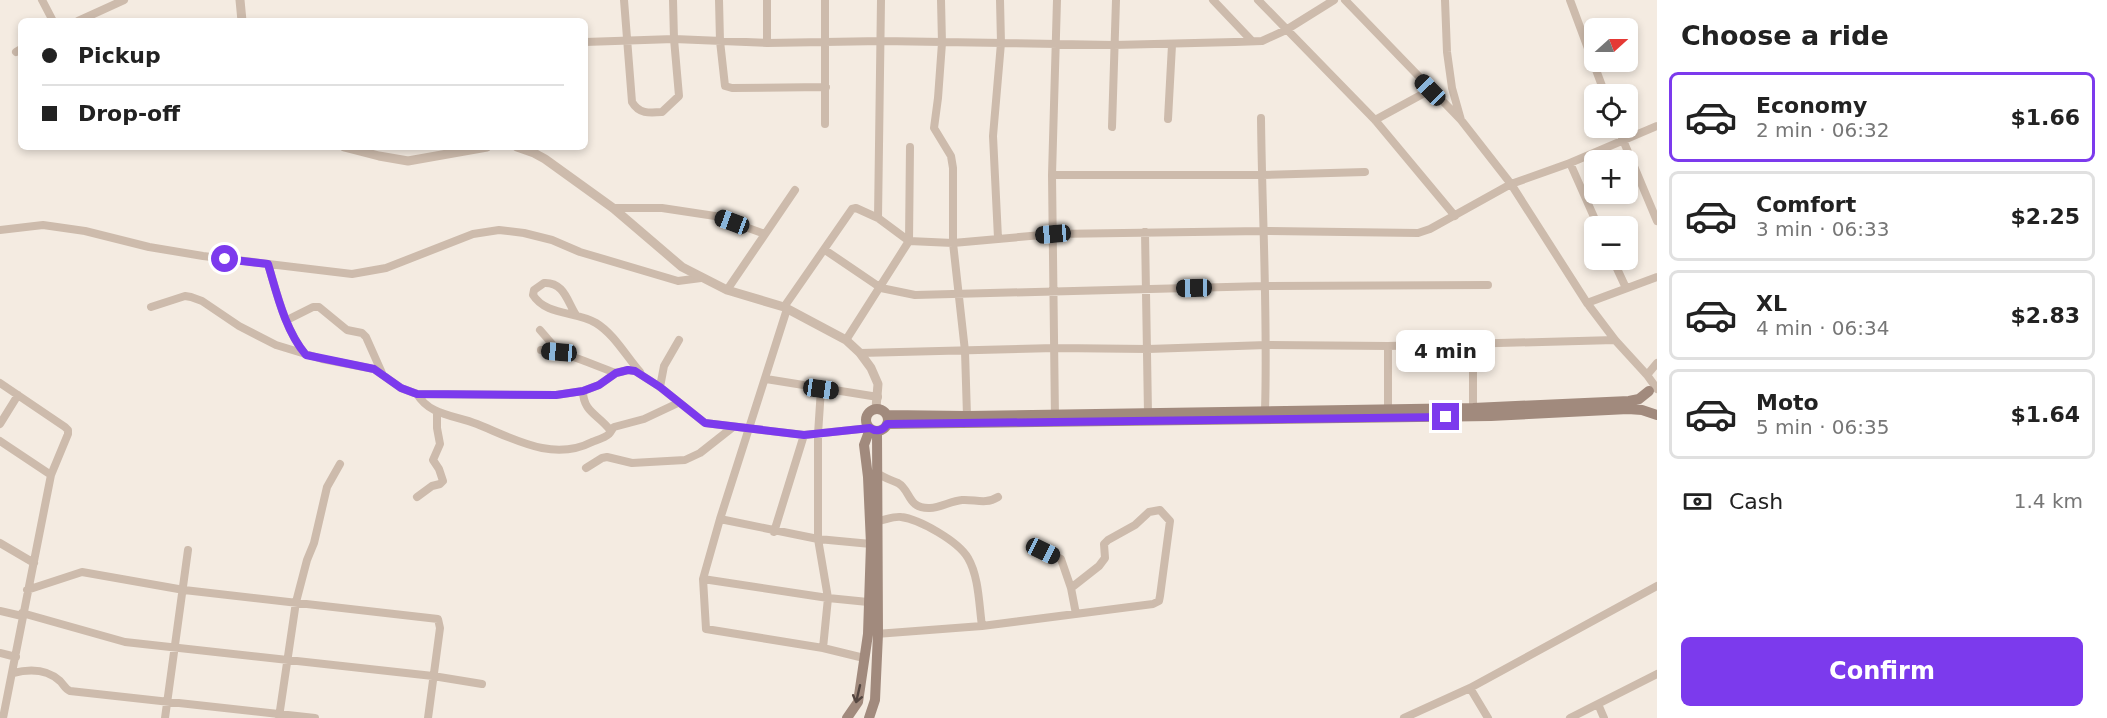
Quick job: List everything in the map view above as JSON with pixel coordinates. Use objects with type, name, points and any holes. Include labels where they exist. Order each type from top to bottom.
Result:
[{"type":"main road","points":[[887,420],[967,416],[1055,419],[1148,413],[1473,408],[1629,401],[1639,399],[1654,390]]},
{"type":"main road","points":[[1653,416],[1644,402],[1654,390]]},
{"type":"main road","points":[[869,718],[875,700],[873,634],[878,521],[877,473],[872,429],[866,422],[867,414],[877,403],[887,420],[884,429],[872,429]]},
{"type":"main road","points":[[887,420],[1491,416],[1628,409],[1639,409],[1653,416]]},
{"type":"main road","points":[[847,718],[858,702],[864,658],[873,634],[868,602],[871,544],[864,446],[872,429]]},
{"type":"street","points":[[42,0],[51,18]]},
{"type":"street","points":[[85,18],[124,0]]},
{"type":"street","points":[[240,0],[242,18]]},
{"type":"street","points":[[624,0],[632,102],[636,109],[644,113],[662,112],[679,96],[674,39],[674,0]]},
{"type":"street","points":[[719,0],[720,41],[725,86],[732,88],[826,87]]},
{"type":"street","points":[[766,42],[767,0]]},
{"type":"street","points":[[825,0],[825,124]]},
{"type":"street","points":[[878,218],[881,0]]},
{"type":"street","points":[[941,0],[942,43],[939,98],[934,128],[951,156],[953,168],[953,243],[965,351],[967,416]]},
{"type":"street","points":[[998,238],[993,136],[1001,43],[1000,0]]},
{"type":"street","points":[[1055,419],[1052,175],[1057,0]]},
{"type":"street","points":[[1112,127],[1116,0]]},
{"type":"street","points":[[1213,0],[1252,41]]},
{"type":"street","points":[[1258,0],[1374,120],[1455,216]]},
{"type":"street","points":[[588,42],[674,39],[766,42],[882,41],[1172,45],[1262,41],[1286,30],[1334,0]]},
{"type":"street","points":[[1344,0],[1461,120],[1511,184],[1587,303],[1614,340],[1647,375],[1654,390]]},
{"type":"street","points":[[1445,0],[1447,52],[1452,88],[1461,120]]},
{"type":"street","points":[[1570,0],[1601,84]]},
{"type":"street","points":[[1168,119],[1172,45]]},
{"type":"street","points":[[1374,120],[1430,90]]},
{"type":"street","points":[[1261,118],[1267,345],[1265,411]]},
{"type":"street","points":[[864,658],[823,648],[706,629],[704,579],[720,519],[748,428],[766,379],[786,308],[852,210],[859,208],[878,218],[909,242],[953,243],[1053,234],[1145,232],[1418,233],[1430,230],[1511,184],[1570,163],[1657,126]]},
{"type":"street","points":[[1623,140],[1657,221]]},
{"type":"street","points":[[846,340],[909,242],[910,147]]},
{"type":"street","points":[[356,150],[408,161],[470,150]]},
{"type":"street","points":[[526,150],[545,159],[613,208],[682,267],[726,290],[786,308],[846,340],[860,353],[878,384],[877,403],[821,389],[766,379]]},
{"type":"street","points":[[1570,163],[1594,216]]},
{"type":"street","points":[[1052,175],[1262,175],[1365,172]]},
{"type":"street","points":[[726,290],[795,190]]},
{"type":"street","points":[[613,208],[662,208],[716,216],[765,234]]},
{"type":"street","points":[[0,230],[43,225],[85,231],[149,247],[352,274],[386,268],[473,234],[499,230],[524,232],[552,240],[580,252],[678,281],[701,278]]},
{"type":"street","points":[[1145,232],[1148,413]]},
{"type":"street","points":[[825,250],[881,288],[915,295],[1265,286],[1488,285]]},
{"type":"street","points":[[268,264],[278,300],[299,346],[306,355]]},
{"type":"street","points":[[1618,270],[1626,288]]},
{"type":"street","points":[[1587,303],[1657,277]]},
{"type":"street","points":[[576,315],[561,289],[556,285],[544,283],[534,290],[533,295],[542,305],[596,322],[615,339],[645,378]]},
{"type":"street","points":[[151,307],[185,296],[191,297],[202,301],[239,326],[276,345],[306,355],[363,366],[382,373],[401,388],[417,394],[556,395],[583,391],[599,385],[616,373],[628,370],[635,371],[660,387],[705,423],[804,435],[872,429]]},
{"type":"street","points":[[287,320],[313,307],[319,307],[347,330],[362,333],[366,337],[382,373]]},
{"type":"street","points":[[540,330],[559,352]]},
{"type":"street","points":[[660,387],[664,366],[679,340]]},
{"type":"street","points":[[860,353],[1267,345],[1388,346],[1614,340]]},
{"type":"street","points":[[1473,344],[1473,408]]},
{"type":"street","points":[[1388,346],[1388,410]]},
{"type":"street","points":[[541,350],[559,352],[616,373]]},
{"type":"street","points":[[1647,375],[1657,363]]},
{"type":"street","points":[[0,383],[68,430],[51,475],[22,615],[13,673],[3,696],[3,718]]},
{"type":"street","points":[[821,389],[818,434],[818,539],[828,598],[823,648]]},
{"type":"street","points":[[583,391],[582,399],[585,405],[610,430]]},
{"type":"street","points":[[0,424],[18,394]]},
{"type":"street","points":[[417,394],[422,402],[437,412],[476,423],[501,435],[543,449],[568,450],[582,447],[609,434],[614,427],[644,419],[678,403]]},
{"type":"street","points":[[417,497],[443,481],[433,460],[440,444],[437,412]]},
{"type":"street","points":[[586,468],[607,457],[632,463],[684,460],[700,453],[733,427]]},
{"type":"street","points":[[774,532],[804,435]]},
{"type":"street","points":[[0,441],[51,475]]},
{"type":"street","points":[[279,716],[296,602],[314,543],[327,487],[340,464]]},
{"type":"street","points":[[877,473],[899,484],[913,502],[921,507],[932,508],[961,500],[992,501],[998,497]]},
{"type":"street","points":[[873,634],[982,626],[1153,604],[1159,601],[1170,521],[1166,515],[1160,510],[1149,512],[1134,525],[1108,540],[1104,544],[1105,558],[1099,566],[1071,588]]},
{"type":"street","points":[[878,521],[900,517],[948,538],[962,551],[968,558],[972,569],[982,626]]},
{"type":"street","points":[[720,519],[774,532],[871,544]]},
{"type":"street","points":[[0,543],[34,563]]},
{"type":"street","points":[[165,718],[177,648],[188,550]]},
{"type":"street","points":[[1043,551],[1061,560],[1071,588],[1076,614]]},
{"type":"street","points":[[27,590],[82,572],[184,590],[438,619],[440,628],[428,718]]},
{"type":"street","points":[[704,579],[868,602]]},
{"type":"street","points":[[1404,718],[1470,688],[1657,586]]},
{"type":"street","points":[[0,611],[125,642],[433,676],[482,684]]},
{"type":"street","points":[[0,653],[16,657]]},
{"type":"street","points":[[13,673],[33,670],[42,672],[56,678],[70,692],[279,716],[315,718]]},
{"type":"street","points":[[1570,718],[1657,674]]},
{"type":"street","points":[[1470,688],[1488,718]]},
{"type":"street","points":[[1598,704],[1604,718]]},
{"type":"route","points":[[225,259],[268,264],[278,300],[299,346],[306,355],[374,369],[401,388],[417,394],[556,395],[583,391],[599,385],[616,373],[628,370],[635,371],[660,387],[697,419],[705,423],[804,435],[870,428],[877,431],[884,429],[887,424],[1446,417]]}]
